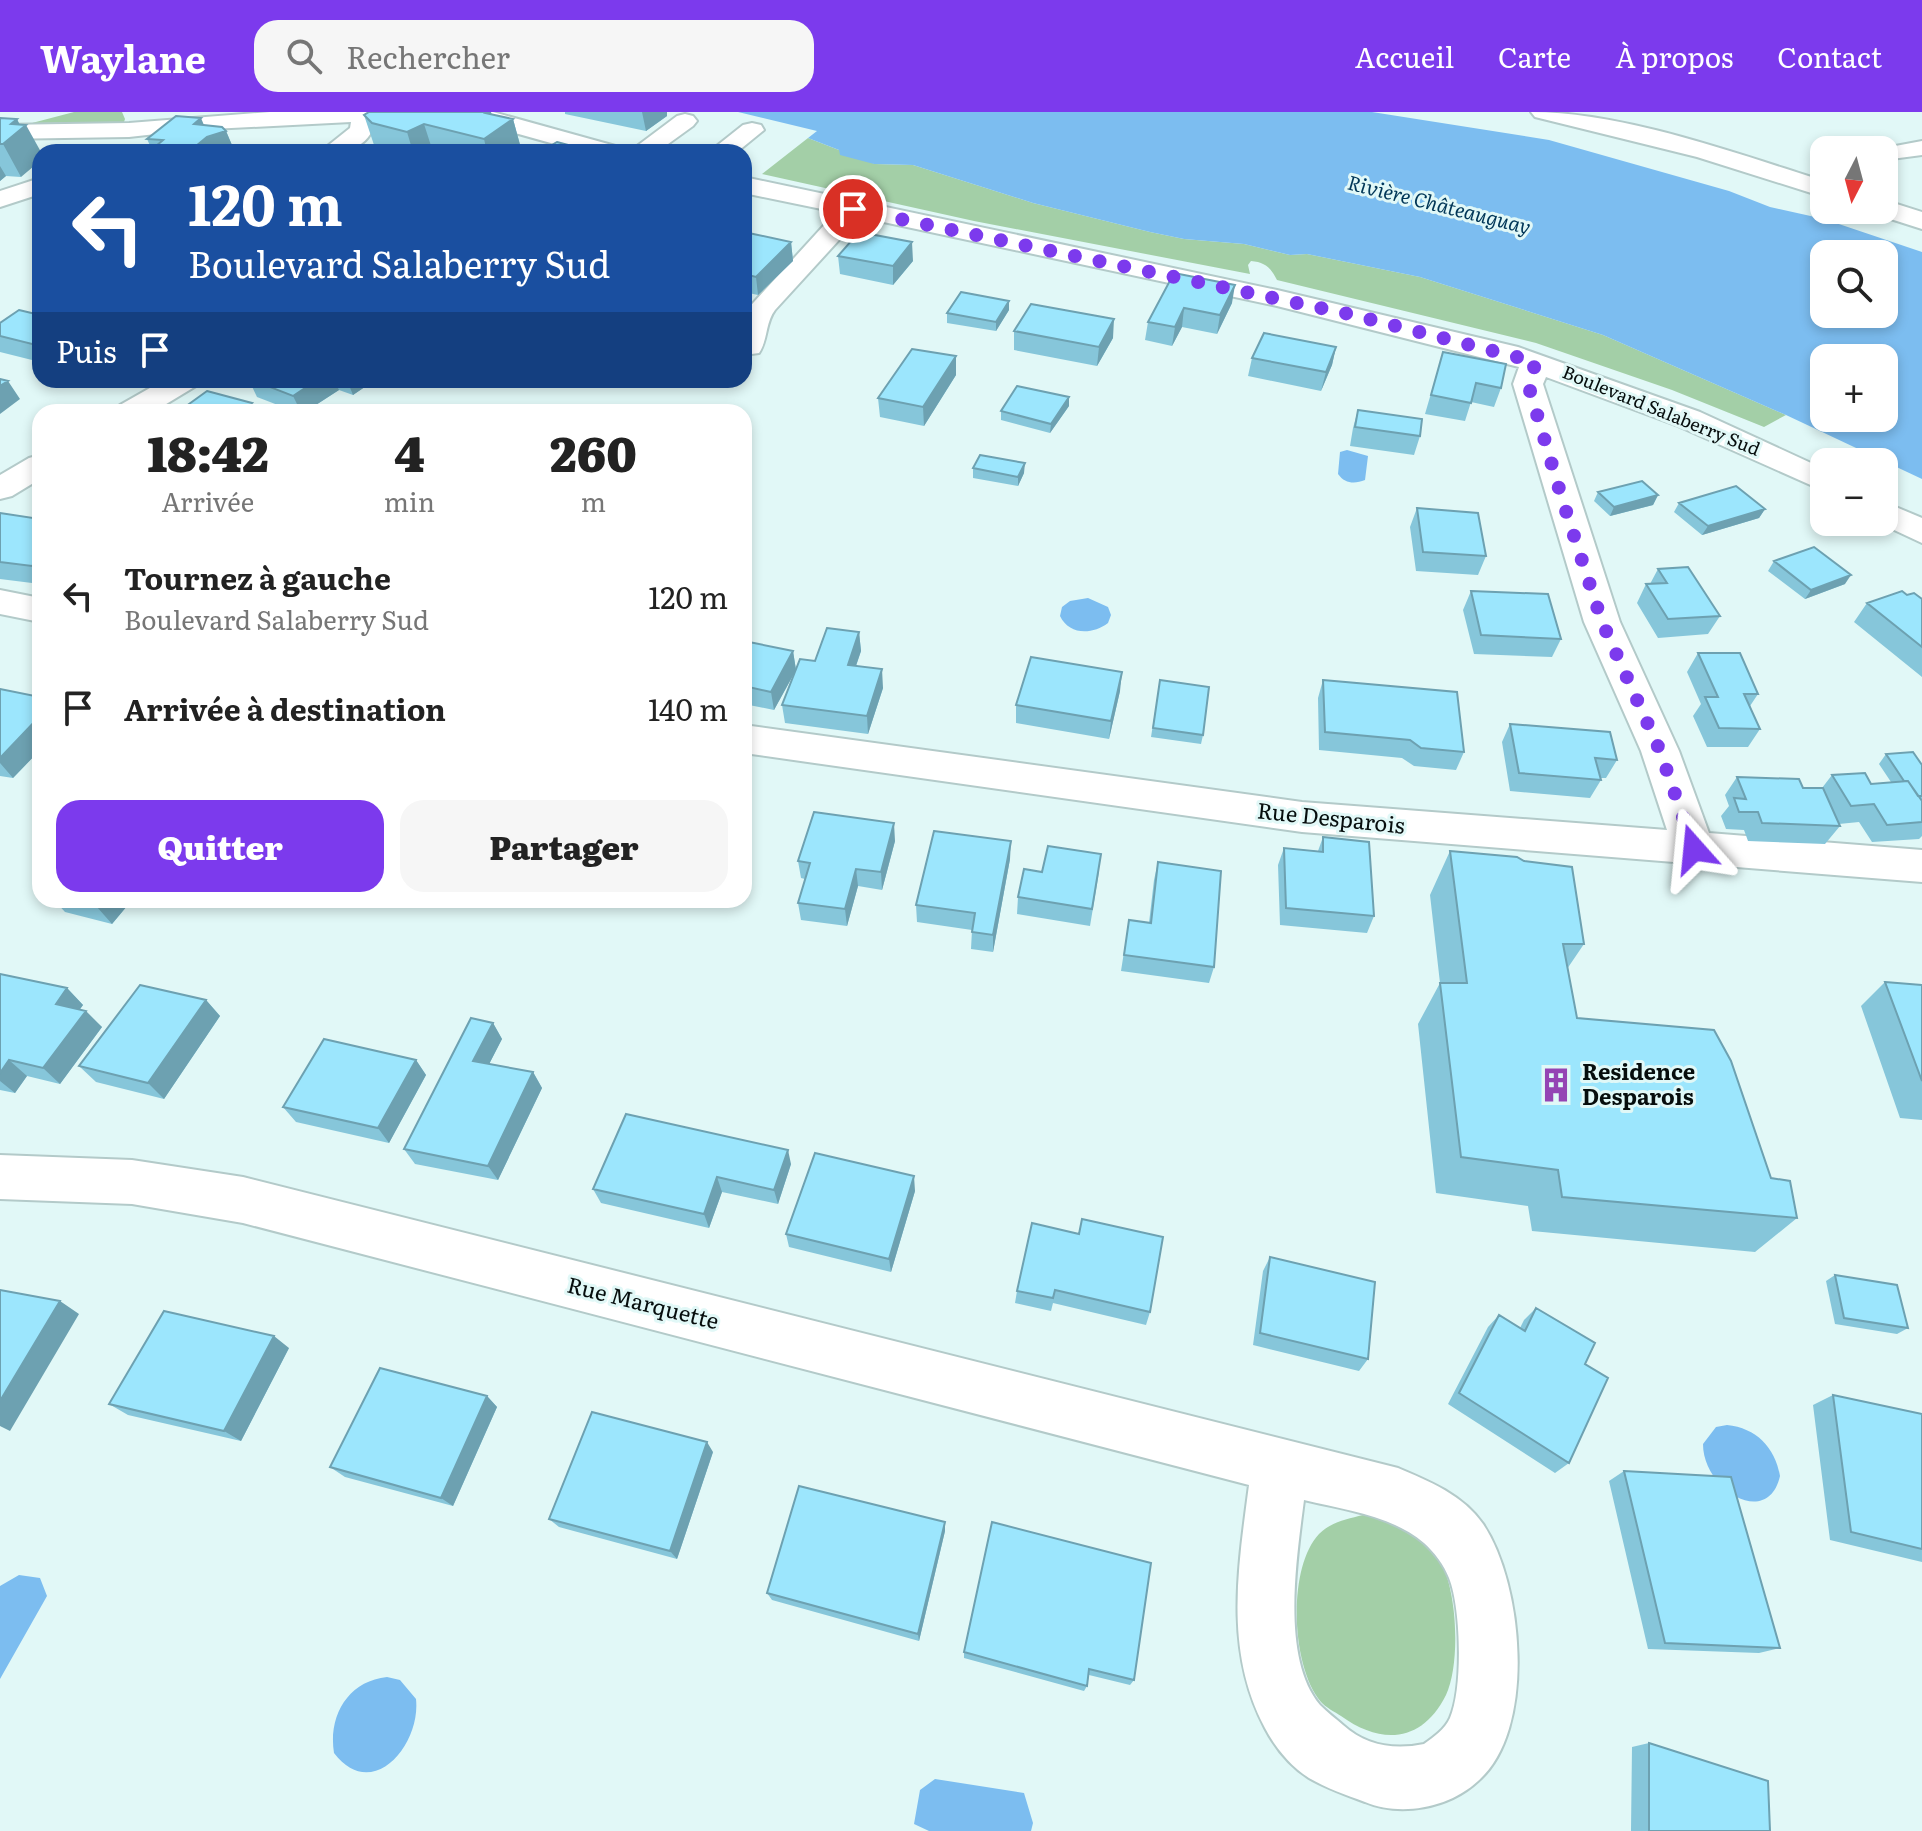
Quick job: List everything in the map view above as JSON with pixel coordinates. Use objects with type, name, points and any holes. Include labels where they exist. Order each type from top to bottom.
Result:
[{"type":"street","points":[[0,117],[35,112]]},
{"type":"street","points":[[0,132],[129,130],[182,117],[415,112]]},
{"type":"street","points":[[448,112],[510,117],[565,144]]},
{"type":"street","points":[[1543,112],[1682,146],[1810,185]]},
{"type":"street","points":[[343,144],[361,131],[365,115]]},
{"type":"street","points":[[161,144],[185,132],[182,117]]},
{"type":"street","points":[[652,144],[685,121]]},
{"type":"street","points":[[732,144],[752,130]]},
{"type":"street","points":[[1898,151],[1922,148]]},
{"type":"street","points":[[1798,181],[1810,169]]},
{"type":"street","name":"Boulevard Salaberry Sud","points":[[752,187],[1292,301],[1446,337],[1536,362],[1689,419],[1810,475]]},
{"type":"street","points":[[0,199],[32,189]]},
{"type":"street","points":[[752,310],[853,209]]},
{"type":"street","points":[[1898,213],[1922,221]]},
{"type":"street","points":[[1536,362],[1528,384],[1563,502],[1602,622],[1641,703],[1694,849]]},
{"type":"street","points":[[144,404],[172,388]]},
{"type":"street","points":[[0,489],[32,470]]},
{"type":"street","points":[[1898,519],[1922,532]]},
{"type":"street","points":[[0,602],[32,608]]},
{"type":"street","name":"Rue Desparois","points":[[752,740],[1302,817],[1922,866]]},
{"type":"street","name":"Rue Marquette","points":[[0,1177],[132,1182],[243,1200],[1398,1496],[1423,1506],[1452,1530],[1478,1569],[1485,1599],[1486,1683],[1480,1722],[1465,1750],[1440,1769],[1411,1779],[1383,1777],[1349,1767],[1316,1746],[1295,1724],[1278,1695],[1268,1665],[1264,1630],[1280,1467]]},
{"type":"green space","points":[[74,112],[122,112],[125,119],[124,122],[32,123]]},
{"type":"green space","points":[[808,138],[875,164],[913,165],[1033,203],[1150,232],[1184,239],[1244,244],[1290,255],[1307,254],[1420,277],[1603,335],[1786,415],[1764,427],[1672,390],[1536,343],[1277,280],[1267,266],[1256,262],[1251,261],[1248,265],[1250,274],[974,221],[762,174]]},
{"type":"green space","points":[[1363,1515],[1403,1527],[1429,1544],[1443,1567],[1453,1603],[1454,1664],[1446,1695],[1425,1723],[1400,1734],[1371,1732],[1323,1704],[1311,1686],[1299,1642],[1298,1593],[1309,1550],[1319,1534],[1329,1527]]},
{"type":"water","name":"Rivière Châteauguay","points":[[738,112],[1372,112],[1549,140],[1729,191],[1770,207],[1810,216],[1810,224],[1839,224],[1886,240],[1810,240],[1810,328],[1898,328],[1898,244],[1922,252],[1922,479],[1898,468],[1898,448],[1856,448],[1822,432],[1898,432],[1898,344],[1810,344],[1810,426],[1603,335],[1420,277],[1307,254],[1290,255],[1244,244],[1184,239],[1150,232],[1033,203],[913,165],[874,164],[840,155],[839,150],[808,138],[817,131]]},
{"type":"water","points":[[1347,450],[1368,456],[1365,480],[1350,482],[1338,474],[1340,452]]},
{"type":"water","points":[[1088,598],[1108,607],[1111,615],[1108,623],[1088,631],[1069,627],[1060,616],[1062,607],[1070,601]]},
{"type":"water","points":[[1727,1425],[1755,1435],[1774,1456],[1780,1476],[1773,1492],[1763,1500],[1750,1501],[1737,1497],[1713,1476],[1703,1444],[1716,1427]]},
{"type":"water","points":[[19,1575],[40,1578],[47,1596],[0,1679],[0,1586]]},
{"type":"water","points":[[387,1677],[400,1680],[416,1699],[411,1734],[391,1762],[378,1770],[364,1772],[349,1767],[334,1753],[334,1726],[352,1693],[361,1685]]},
{"type":"water","points":[[935,1779],[1024,1793],[1033,1823],[1031,1831],[929,1831],[914,1824],[920,1790]]},
{"type":"building","points":[[369,112],[486,112],[513,119],[484,139],[424,124],[407,132],[372,123],[364,115]]},
{"type":"building","points":[[176,116],[201,118],[194,124],[222,127],[226,131],[207,137],[198,144],[158,144],[163,140],[147,139]]},
{"type":"building","points":[[0,118],[17,119],[11,124],[26,125],[0,144]]},
{"type":"building","points":[[859,232],[912,242],[893,266],[838,256]]},
{"type":"building","points":[[752,234],[791,242],[756,277],[752,276]]},
{"type":"building","points":[[1174,273],[1235,285],[1220,315],[1184,308],[1175,327],[1148,322]]},
{"type":"building","points":[[961,292],[1009,301],[996,322],[947,313]]},
{"type":"building","points":[[1031,304],[1114,319],[1099,347],[1014,331]]},
{"type":"building","points":[[19,310],[32,313],[32,344],[0,336],[0,323]]},
{"type":"building","points":[[1264,333],[1336,347],[1326,372],[1252,358]]},
{"type":"building","points":[[912,349],[956,356],[923,407],[878,398]]},
{"type":"building","points":[[1443,352],[1506,364],[1501,388],[1476,383],[1471,403],[1431,395]]},
{"type":"building","points":[[1017,386],[1069,397],[1051,424],[1001,411]]},
{"type":"building","points":[[272,388],[305,388],[293,396]]},
{"type":"building","points":[[207,391],[252,403],[251,404],[189,404]]},
{"type":"building","points":[[1358,410],[1422,419],[1420,436],[1355,427]]},
{"type":"building","points":[[980,455],[1025,463],[1018,477],[973,468]]},
{"type":"building","points":[[1642,481],[1658,495],[1614,507],[1598,492]]},
{"type":"building","points":[[1736,486],[1765,509],[1708,526],[1679,503]]},
{"type":"building","points":[[1417,508],[1478,513],[1486,556],[1423,552]]},
{"type":"building","points":[[0,513],[32,518],[32,566],[0,562]]},
{"type":"building","points":[[1814,547],[1851,575],[1811,590],[1774,561]]},
{"type":"building","points":[[1688,567],[1720,616],[1668,619],[1646,584],[1667,583],[1658,569]]},
{"type":"building","points":[[1471,591],[1548,594],[1561,639],[1481,635]]},
{"type":"building","points":[[1902,591],[1907,595],[1914,593],[1922,599],[1922,647],[1867,603]]},
{"type":"building","points":[[827,628],[859,632],[848,665],[882,669],[867,716],[782,705],[800,659],[815,661]]},
{"type":"building","points":[[752,643],[793,651],[771,692],[752,688]]},
{"type":"building","points":[[1698,653],[1740,653],[1758,694],[1744,694],[1760,729],[1719,728],[1705,697],[1718,697]]},
{"type":"building","points":[[1031,657],[1122,672],[1111,721],[1016,705]]},
{"type":"building","points":[[1160,680],[1209,687],[1203,735],[1153,728]]},
{"type":"building","points":[[1323,680],[1457,692],[1464,752],[1421,748],[1410,740],[1325,732]]},
{"type":"building","points":[[0,689],[32,695],[32,724],[0,758]]},
{"type":"building","points":[[1510,724],[1610,732],[1617,760],[1595,758],[1601,780],[1519,773]]},
{"type":"building","points":[[1913,752],[1922,765],[1922,796],[1918,796],[1908,781],[1904,781],[1886,754]]},
{"type":"building","points":[[1865,773],[1871,784],[1908,781],[1922,801],[1922,822],[1887,825],[1874,804],[1851,806],[1832,775]]},
{"type":"building","points":[[1737,777],[1799,779],[1803,788],[1823,788],[1840,826],[1762,823],[1758,812],[1739,812],[1734,798],[1746,799]]},
{"type":"building","points":[[814,812],[894,823],[881,872],[856,869],[845,909],[798,903],[810,863],[798,861]]},
{"type":"building","points":[[934,831],[1011,841],[993,935],[972,932],[975,913],[916,905]]},
{"type":"building","points":[[1323,837],[1369,842],[1374,916],[1286,908],[1284,848],[1323,852]]},
{"type":"building","points":[[1048,846],[1101,854],[1092,909],[1018,897],[1024,869],[1042,872]]},
{"type":"building","name":"Residence Desparois","points":[[1450,851],[1517,857],[1524,861],[1572,867],[1584,944],[1563,944],[1577,1018],[1714,1030],[1731,1061],[1771,1178],[1790,1181],[1797,1218],[1562,1197],[1558,1170],[1461,1157],[1440,983],[1467,983]]},
{"type":"building","points":[[1158,862],[1221,871],[1214,967],[1124,955],[1129,920],[1151,923]]},
{"type":"building","points":[[0,974],[67,988],[56,1004],[86,1011],[43,1068],[9,1060],[0,1073]]},
{"type":"building","points":[[1885,982],[1922,985],[1922,1081]]},
{"type":"building","points":[[140,985],[206,1000],[148,1083],[79,1066]]},
{"type":"building","points":[[471,1018],[493,1023],[473,1061],[533,1072],[488,1166],[404,1149]]},
{"type":"building","points":[[324,1039],[416,1060],[378,1128],[283,1107]]},
{"type":"building","points":[[626,1114],[788,1150],[774,1190],[717,1177],[704,1214],[593,1189]]},
{"type":"building","points":[[815,1153],[914,1176],[889,1259],[786,1234]]},
{"type":"building","points":[[1082,1219],[1163,1237],[1150,1312],[1055,1290],[1053,1298],[1017,1291],[1032,1223],[1079,1234]]},
{"type":"building","points":[[1270,1257],[1375,1282],[1368,1359],[1260,1333]]},
{"type":"building","points":[[1835,1275],[1897,1285],[1908,1328],[1844,1318]]},
{"type":"building","points":[[0,1290],[60,1301],[0,1401]]},
{"type":"building","points":[[1536,1308],[1595,1343],[1585,1364],[1608,1378],[1569,1463],[1459,1393],[1499,1315],[1525,1331]]},
{"type":"building","points":[[164,1311],[274,1336],[224,1431],[109,1404]]},
{"type":"building","points":[[380,1368],[487,1396],[441,1498],[330,1467]]},
{"type":"building","points":[[1833,1395],[1922,1414],[1922,1549],[1851,1532]]},
{"type":"building","points":[[592,1412],[707,1442],[670,1551],[549,1519]]},
{"type":"building","points":[[1624,1471],[1731,1477],[1780,1648],[1665,1643]]},
{"type":"building","points":[[799,1486],[945,1522],[918,1634],[767,1593]]},
{"type":"building","points":[[992,1522],[1151,1563],[1134,1680],[1089,1669],[1087,1686],[964,1652]]},
{"type":"building","points":[[1649,1743],[1768,1781],[1770,1831],[1649,1831]]},
{"type":"place","name":"Residence Desparois","points":[[1556,1085]]},
{"type":"route","points":[[853,209],[1349,314],[1536,362],[1528,384],[1563,502],[1602,622],[1636,691],[1688,825],[1694,849]]}]
